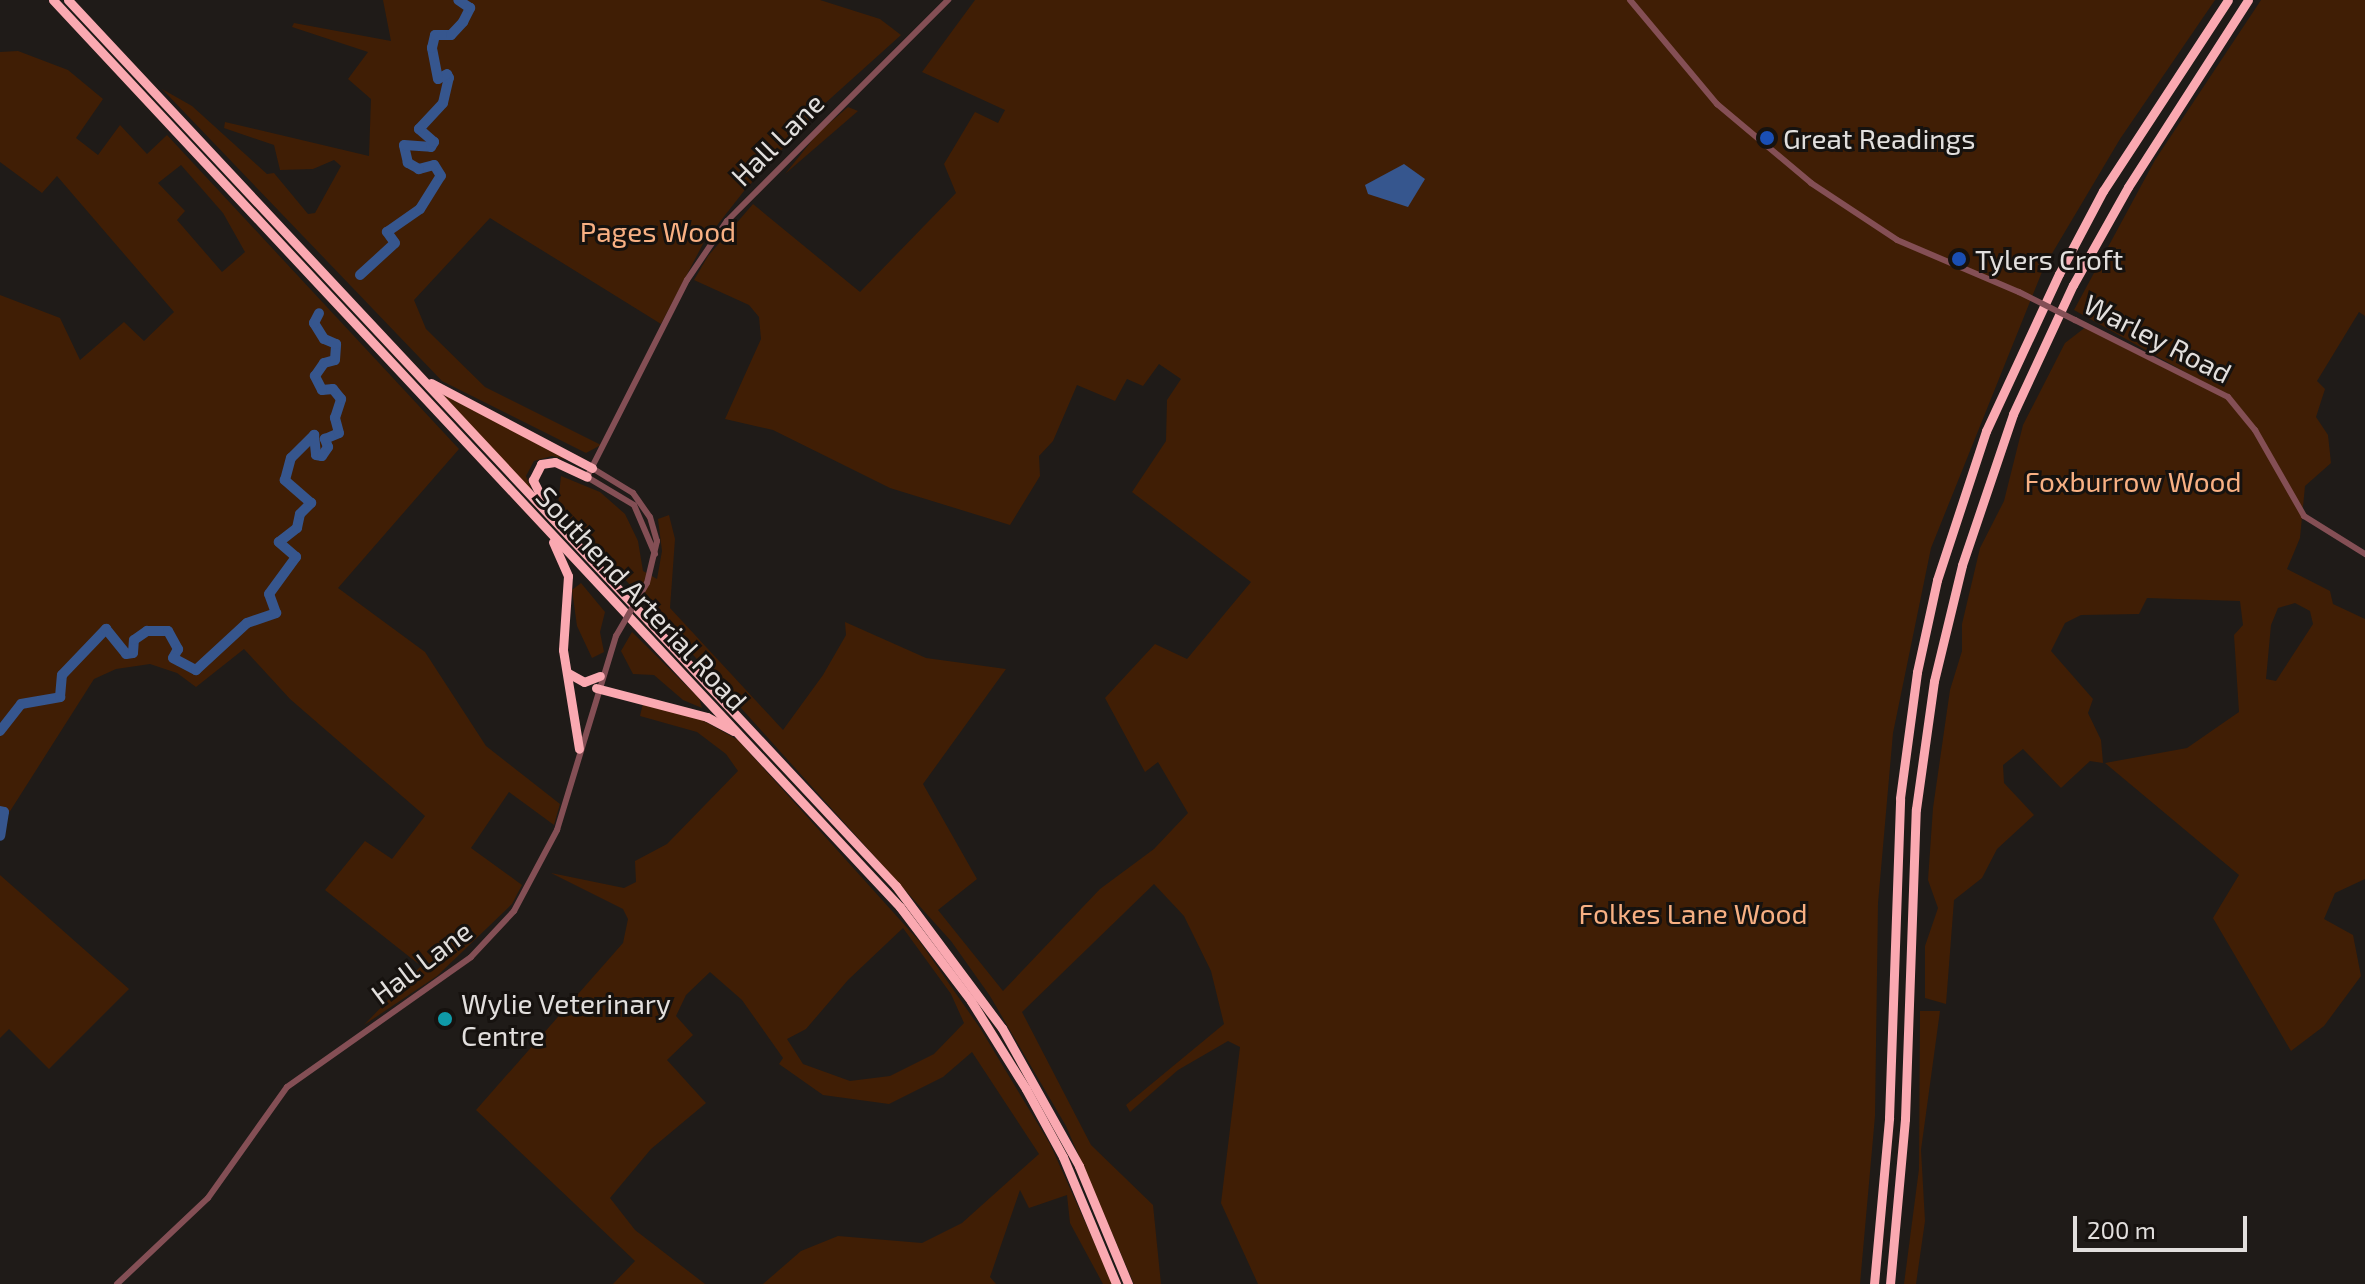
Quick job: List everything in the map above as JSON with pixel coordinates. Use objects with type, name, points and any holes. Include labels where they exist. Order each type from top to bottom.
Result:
[{"type":"highway","name":"Southend Arterial Road","points":[[53,0],[900,907],[979,1012],[1063,1157],[1116,1284]]},
{"type":"highway","name":"Southend Arterial Road","points":[[68,0],[861,847],[959,964],[1061,1130],[1128,1284]]},
{"type":"highway","points":[[1874,1284],[1889,1118],[1900,798],[1917,672],[1945,550],[1986,431],[2073,246],[2228,0]]},
{"type":"highway","points":[[1890,1284],[1905,1119],[1908,939],[1920,773],[1934,681],[1962,565],[2013,414],[2073,285],[2128,187],[2248,0]]},
{"type":"highway","points":[[412,369],[450,395],[590,472]]},
{"type":"highway","points":[[587,556],[540,496],[533,475],[549,461],[590,472]]},
{"type":"highway","points":[[534,515],[567,569],[562,634],[579,749]]},
{"type":"highway","points":[[566,667],[578,681],[600,676]]},
{"type":"highway","points":[[596,688],[707,717],[746,740]]},
{"type":"street","name":"Hall Lane","points":[[607,476],[590,472],[687,280],[717,233],[948,0]]},
{"type":"street","name":"Warley Road","points":[[1630,0],[1717,104],[1811,183],[1897,240],[2019,292],[2228,397],[2255,430],[2304,516],[2365,554]]},
{"type":"street","name":"Hall Lane","points":[[117,1284],[208,1198],[287,1087],[441,980],[497,931],[543,864],[600,676],[616,636],[647,583],[655,554],[655,532],[647,510],[607,476],[598,456]]},
{"type":"street","points":[[590,472],[634,505],[655,554]]},
{"type":"green space","name":"Pages Wood","points":[[383,0],[820,0],[880,19],[901,35],[821,107],[744,191],[704,242],[661,324],[490,218],[414,300],[426,329],[485,387],[601,445],[586,453],[442,381],[162,89],[192,106],[267,174],[274,173],[308,214],[315,213],[341,166],[334,160],[313,169],[280,170],[274,145],[224,128],[225,122],[369,156],[371,99],[348,79],[368,52],[292,27],[294,23],[391,41]]},
{"type":"green space","name":"Folkes Lane Wood","points":[[975,0],[2215,0],[2120,139],[2044,267],[1931,548],[1893,733],[1878,903],[1875,1116],[1860,1284],[1258,1284],[1221,1203],[1240,1047],[1228,1041],[1178,1070],[1130,1112],[1126,1105],[1224,1024],[1211,971],[1184,916],[1154,884],[1022,1012],[1091,1145],[1153,1205],[1161,1284],[1134,1284],[1066,1126],[990,996],[951,941],[558,505],[561,476],[600,492],[625,514],[638,541],[643,571],[657,579],[662,551],[658,519],[669,515],[675,539],[670,608],[783,730],[823,675],[846,635],[845,622],[926,658],[1006,669],[923,784],[977,879],[938,910],[1003,991],[1100,889],[1154,849],[1188,813],[1158,762],[1145,772],[1105,698],[1155,644],[1187,659],[1251,582],[1132,492],[1166,441],[1167,400],[1181,379],[1159,364],[1143,386],[1127,379],[1115,401],[1077,385],[1053,441],[1039,456],[1040,476],[1010,525],[890,488],[773,430],[725,419],[761,339],[759,317],[749,305],[694,280],[708,256],[753,204],[860,292],[956,193],[944,164],[975,112],[998,123],[1005,110],[922,72]]},
{"type":"green space","name":"Foxburrow Wood","points":[[2261,0],[2365,0],[2365,316],[2359,312],[2317,381],[2325,389],[2316,417],[2328,435],[2331,463],[2305,486],[2300,538],[2287,569],[2330,591],[2333,604],[2365,619],[2365,879],[2335,893],[2324,919],[2353,935],[2361,976],[2324,1026],[2291,1051],[2213,918],[2239,875],[2105,763],[2187,748],[2239,712],[2234,635],[2243,625],[2240,601],[2147,598],[2139,614],[2081,615],[2065,623],[2051,651],[2093,699],[2088,713],[2101,740],[2103,763],[2090,761],[2061,788],[2023,749],[2003,765],[2004,783],[2034,815],[1997,849],[1982,878],[1954,900],[1946,1004],[1925,998],[1925,946],[1938,908],[1928,880],[1933,808],[1950,690],[1962,651],[1962,624],[1980,548],[2004,501],[2023,425],[2065,343],[2087,326],[2228,396],[2074,310],[2155,160]],"holes":[[[2295,603],[2310,611],[2313,624],[2276,681],[2266,679],[2271,625],[2278,608]]]},
{"type":"green space","points":[[18,51],[68,70],[103,99],[76,138],[98,155],[120,125],[147,154],[167,135],[459,449],[338,588],[425,652],[486,746],[560,804],[554,825],[509,792],[471,848],[522,885],[512,904],[437,976],[364,1025],[421,966],[325,890],[365,841],[392,859],[425,816],[290,699],[244,649],[196,687],[177,673],[150,664],[116,669],[94,679],[0,827],[0,295],[60,318],[80,360],[124,322],[144,341],[174,312],[57,176],[42,193],[0,162],[0,52]],"holes":[[[181,165],[223,213],[245,252],[222,272],[177,220],[185,211],[158,183]]]},
{"type":"green space","points":[[848,107],[858,111],[785,174],[818,133]]},
{"type":"green space","points":[[442,394],[570,460],[552,456],[534,461],[526,476],[532,491]]},
{"type":"green space","points":[[581,583],[605,612],[600,632],[604,652],[592,658],[577,626],[572,590]]},
{"type":"green space","points":[[632,632],[699,698],[702,708],[683,700],[654,675],[633,674],[621,651]]},
{"type":"green space","points":[[643,703],[702,720],[738,740],[920,942],[980,1028],[1050,1144],[1113,1284],[1103,1284],[1070,1223],[1067,1195],[1029,1208],[1020,1190],[990,1277],[996,1284],[763,1284],[801,1251],[838,1236],[922,1243],[962,1223],[1039,1154],[972,1052],[943,1077],[889,1104],[823,1095],[779,1064],[783,1058],[742,1000],[710,972],[686,995],[676,1016],[693,1035],[667,1060],[706,1103],[651,1149],[610,1198],[635,1230],[705,1284],[613,1284],[635,1261],[476,1110],[623,943],[628,919],[623,909],[551,873],[624,888],[636,882],[635,861],[667,844],[738,771],[726,754],[697,732],[640,716]],"holes":[[[903,928],[951,994],[964,1023],[934,1054],[890,1076],[850,1081],[803,1064],[787,1039],[806,1029],[848,980]]]},
{"type":"green space","points":[[0,875],[129,989],[49,1069],[9,1029],[0,1038]]},
{"type":"green space","points":[[1920,1011],[1940,1011],[1921,1150],[1925,1221],[1916,1284],[1904,1284],[1919,1169]]},
{"type":"water","points":[[1404,164],[1425,179],[1408,207],[1368,194],[1365,185]]},
{"type":"waterway","points":[[360,275],[395,243],[387,232],[420,209],[441,176],[434,165],[419,169],[408,163],[404,145],[431,147],[434,142],[419,129],[443,103],[449,78],[447,74],[438,79],[432,48],[435,35],[451,35],[463,22],[470,8],[458,0]]},
{"type":"waterway","points":[[0,731],[21,704],[60,697],[62,675],[106,629],[126,654],[133,653],[134,640],[147,631],[168,631],[178,649],[173,658],[196,670],[247,623],[276,613],[269,594],[296,557],[279,542],[297,528],[300,514],[311,503],[285,480],[291,458],[314,435],[316,455],[322,456],[328,447],[325,439],[339,433],[335,418],[341,399],[333,389],[322,390],[315,376],[324,363],[335,360],[336,344],[324,339],[314,323],[319,313]]},
{"type":"waterway","points":[[0,811],[4,812],[0,836]]},
{"type":"place","name":"Great Readings","points":[[1767,138]]},
{"type":"place","name":"Tylers Croft","points":[[1959,259]]},
{"type":"place","name":"Wylie Veterinary Centre","points":[[445,1019]]}]
